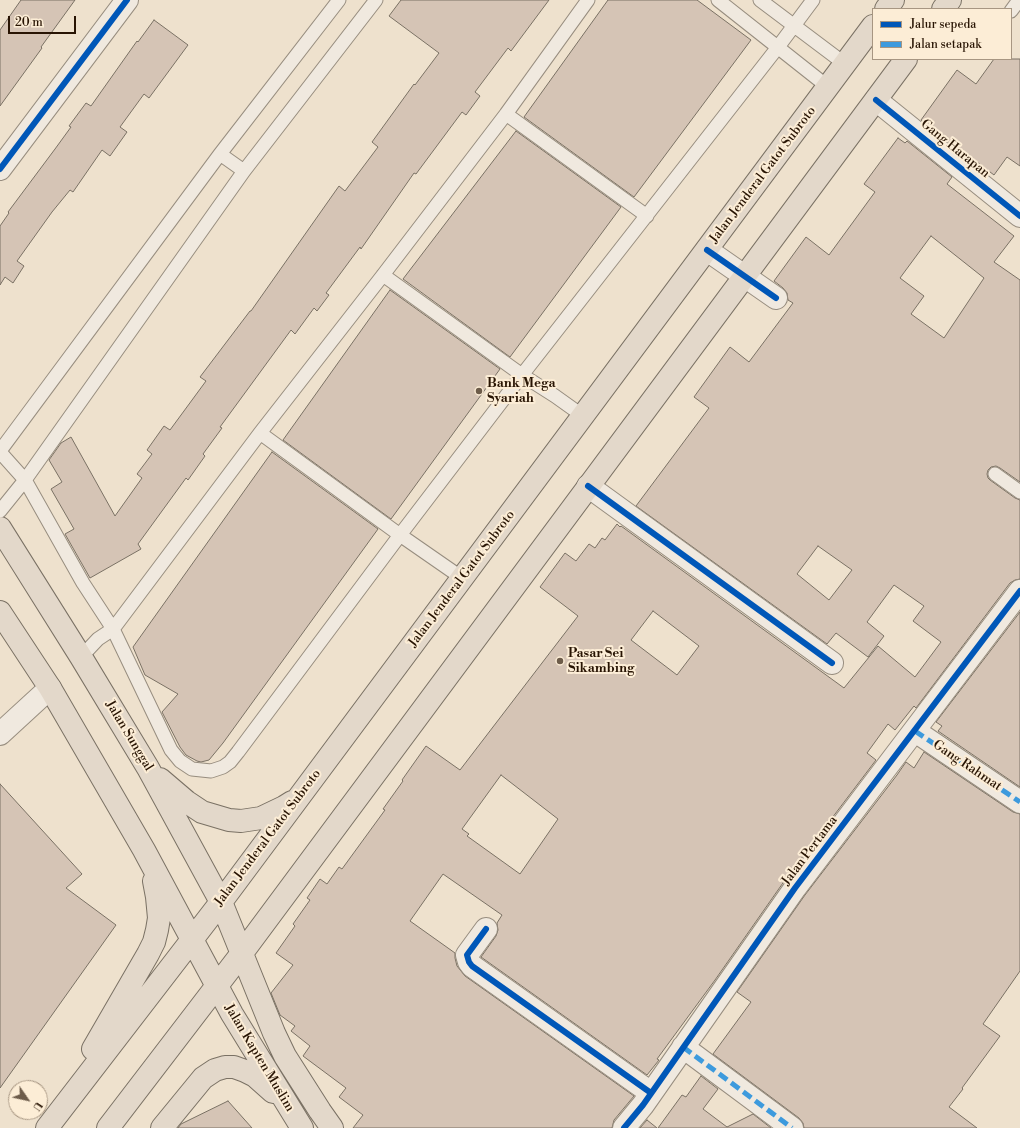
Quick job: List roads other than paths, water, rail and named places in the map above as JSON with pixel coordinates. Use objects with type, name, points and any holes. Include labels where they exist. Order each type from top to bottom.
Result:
[{"type":"main road","points":[[887,8],[893,0]]},
{"type":"main road","points":[[944,8],[950,0]]},
{"type":"main road","name":"Jalan Jenderal Gatot Subroto","points":[[49,1126],[221,902],[872,27]]},
{"type":"main road","points":[[108,1128],[242,953],[905,60]]},
{"type":"main road","name":"Jalan Sunggal","points":[[0,528],[81,657],[148,768],[221,902],[242,953]]},
{"type":"main road","points":[[0,612],[50,688],[144,850],[216,987]]},
{"type":"main road","points":[[148,768],[187,802],[202,812],[229,820],[241,821],[261,818],[284,807],[300,796]]},
{"type":"main road","points":[[49,1126],[154,942],[159,918],[155,886],[144,850]]},
{"type":"main road","name":"Jalan Kapten Muslim","points":[[242,953],[274,1033],[285,1056],[332,1128]]},
{"type":"main road","name":"Jalan Kapten Muslim","points":[[216,987],[242,1032],[302,1128]]},
{"type":"main road","points":[[162,1128],[203,1078],[215,1070],[225,1067],[234,1067],[255,1076],[286,1104]]},
{"type":"street","points":[[0,169],[128,0]]},
{"type":"street","name":"Gang Harapan","points":[[876,100],[1020,216]]},
{"type":"street","points":[[707,250],[776,298]]},
{"type":"street","points":[[588,486],[832,663]]},
{"type":"street","name":"Jalan Pertama","points":[[624,1128],[684,1047],[795,888],[1020,591]]},
{"type":"street","points":[[0,734],[50,688]]},
{"type":"street","name":"Gang Rahmat","points":[[915,731],[1020,802]]},
{"type":"street","points":[[486,929],[467,956],[472,966],[651,1093]]},
{"type":"street","points":[[684,1047],[792,1128]]},
{"type":"lane","points":[[339,0],[220,154],[0,452],[25,480],[83,583],[113,629],[171,750],[180,761],[192,769],[211,771],[223,767],[230,762],[400,535],[813,0]]},
{"type":"lane","points":[[0,511],[25,480],[244,171],[376,0]]},
{"type":"lane","points":[[81,657],[98,639],[113,629],[260,433],[506,114],[588,0]]},
{"type":"lane","points":[[718,0],[828,88]]},
{"type":"lane","points":[[760,0],[845,64]]},
{"type":"lane","points":[[1012,9],[1018,0]]},
{"type":"lane","points":[[506,114],[646,216]]},
{"type":"lane","points":[[220,154],[244,171]]},
{"type":"lane","points":[[383,275],[522,376],[555,396],[583,416]]},
{"type":"lane","points":[[260,433],[400,535],[462,578]]},
{"type":"lane","points":[[995,474],[1020,492]]},
{"type":"place","name":"Bank Mega Syariah","points":[[479,391]]},
{"type":"place","name":"Pasar Sei Sikambing","points":[[560,661]]}]
